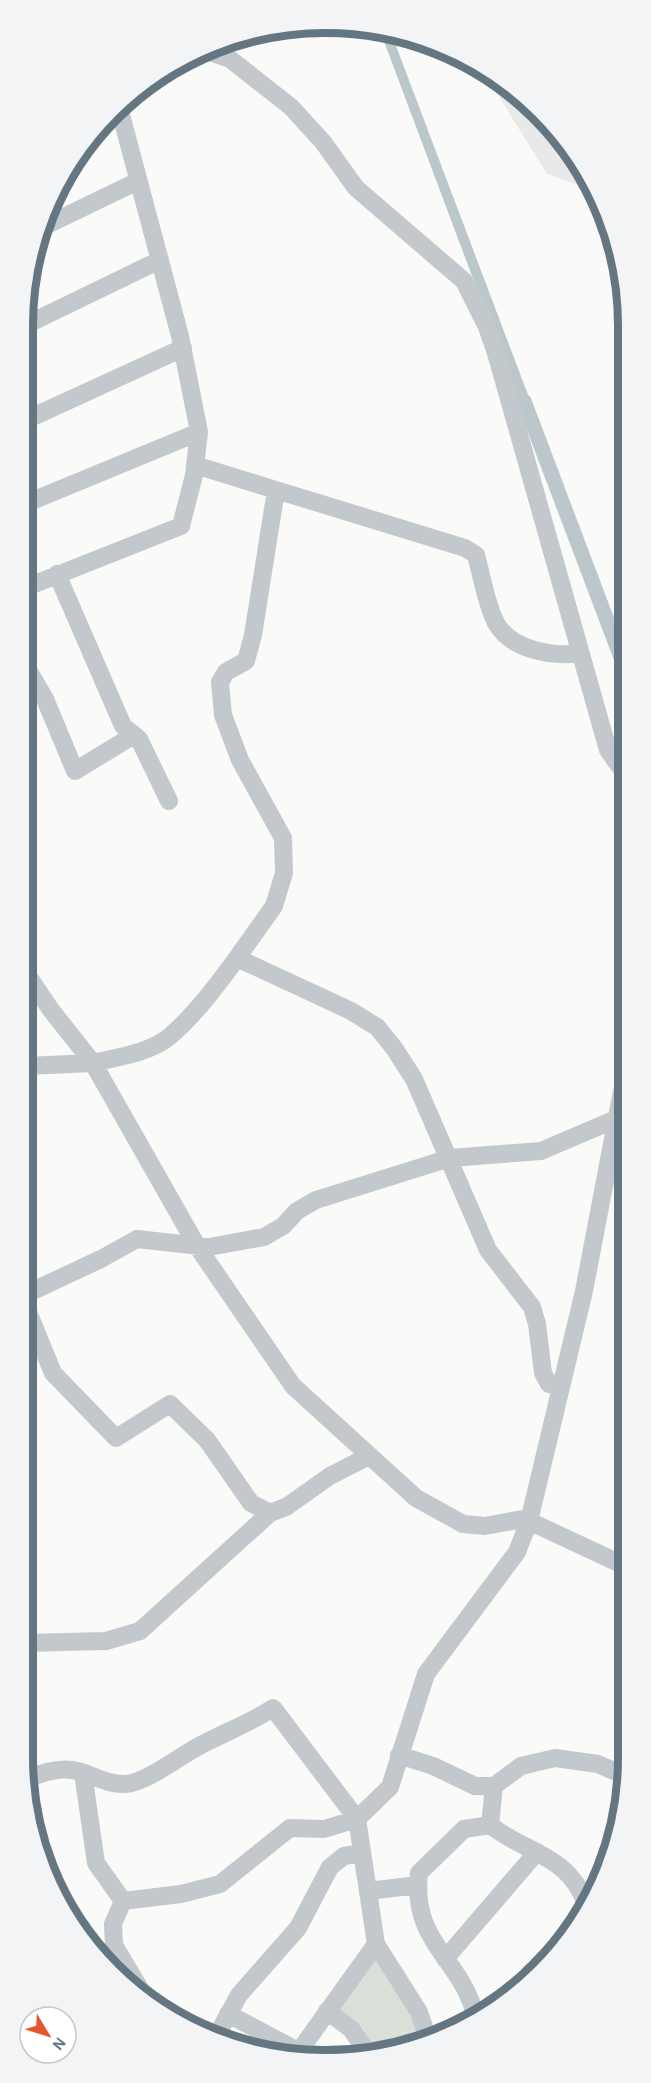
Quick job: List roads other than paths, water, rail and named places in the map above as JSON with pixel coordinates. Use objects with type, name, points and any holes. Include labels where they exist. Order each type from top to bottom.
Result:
[{"type":"street","points":[[217,54],[230,58],[291,107],[323,142],[356,188],[465,281],[487,327],[496,353],[608,750],[618,764]]},
{"type":"street","points":[[33,584],[181,526],[195,465],[199,432],[183,348],[121,117]]},
{"type":"street","points":[[52,223],[138,181]]},
{"type":"street","points":[[33,321],[160,260]]},
{"type":"street","points":[[33,417],[183,348]]},
{"type":"street","points":[[33,501],[199,432]]},
{"type":"street","points":[[195,465],[465,548],[476,555],[496,623],[510,639],[542,652],[564,655],[580,653]]},
{"type":"street","points":[[33,1066],[93,1063],[133,1054],[168,1038],[215,988],[274,906],[284,873],[283,838],[240,760],[223,715],[220,682],[226,672],[246,661],[254,635],[276,490]]},
{"type":"street","points":[[57,574],[123,726],[139,739],[169,801]]},
{"type":"street","points":[[33,691],[75,771],[134,735]]},
{"type":"street","points":[[237,958],[351,1011],[377,1027],[414,1079],[488,1250],[532,1307],[537,1324],[543,1374],[549,1384],[559,1387]]},
{"type":"street","points":[[33,984],[93,1063],[197,1246],[293,1386],[367,1457],[416,1498],[463,1524],[485,1526],[523,1519],[618,1562]]},
{"type":"street","points":[[123,1901],[181,1894],[220,1884],[290,1828],[324,1828],[357,1819],[390,1787],[426,1674],[517,1552],[529,1521],[559,1387],[584,1291],[618,1110]]},
{"type":"street","points":[[33,1290],[101,1259],[137,1239],[222,1247],[264,1237],[283,1226],[297,1211],[316,1200],[450,1158],[541,1151],[616,1119]]},
{"type":"street","points":[[33,1324],[53,1373],[116,1438],[170,1404],[207,1440],[251,1503],[270,1513]]},
{"type":"street","points":[[33,1643],[106,1641],[140,1631],[270,1513],[286,1507],[330,1476],[367,1457]]},
{"type":"street","points":[[34,1776],[49,1771],[72,1770],[106,1782],[126,1784],[139,1780],[204,1743],[242,1728],[273,1708],[357,1819],[376,1944],[419,2012],[426,2032]]},
{"type":"street","points":[[399,1755],[434,1766],[475,1786],[494,1786],[521,1766],[555,1758],[598,1764],[617,1772]]},
{"type":"street","points":[[83,1773],[96,1863],[123,1901]]},
{"type":"street","points":[[490,1825],[494,1786]]},
{"type":"street","points":[[474,2010],[471,1997],[456,1970],[445,1959],[428,1934],[421,1912],[419,1873],[464,1829],[490,1825],[537,1852],[579,1884],[583,1896]]},
{"type":"street","points":[[445,1959],[537,1852]]},
{"type":"street","points":[[220,2030],[239,1995],[298,1928],[330,1867],[344,1856],[362,1853]]},
{"type":"street","points":[[368,1891],[418,1885]]},
{"type":"street","points":[[123,1901],[112,1924],[114,1945],[133,1977]]},
{"type":"street","points":[[301,2048],[376,1944]]},
{"type":"street","points":[[327,2011],[351,2029],[364,2047]]},
{"type":"street","points":[[228,2014],[284,2047]]},
{"type":"waterway","points":[[524,401],[618,649]]}]
